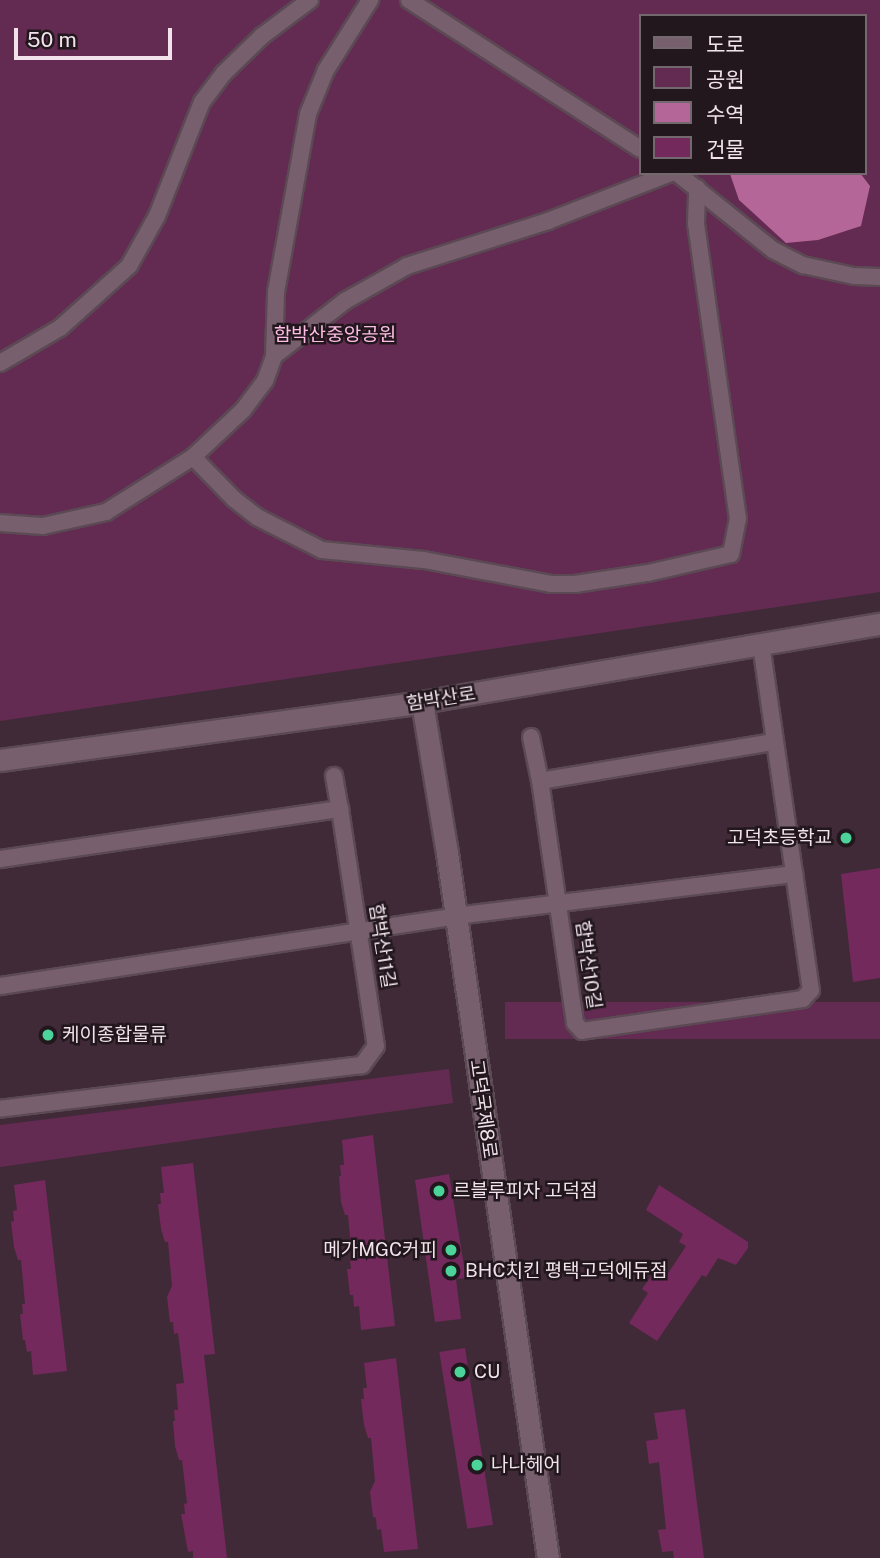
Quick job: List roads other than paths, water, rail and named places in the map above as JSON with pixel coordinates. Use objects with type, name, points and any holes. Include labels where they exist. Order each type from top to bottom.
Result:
[{"type":"street","points":[[0,362],[60,328],[129,267],[157,216],[202,102],[223,73],[262,36],[310,0]]},
{"type":"street","points":[[0,523],[43,526],[106,512],[193,457],[243,410],[265,381],[274,356],[276,292],[308,114],[326,70],[370,0]]},
{"type":"street","points":[[409,0],[638,148]]},
{"type":"street","points":[[274,356],[345,301],[407,266],[537,226],[666,175]]},
{"type":"street","points":[[680,175],[773,250],[803,265],[854,276],[880,278]]},
{"type":"street","points":[[193,457],[234,499],[257,517],[321,550],[424,560],[551,584],[575,584],[648,573],[731,554],[738,519],[696,223],[697,188]]},
{"type":"street","name":"함박산로","points":[[0,760],[102,749],[422,702],[880,624]]},
{"type":"street","name":"함박산10길","points":[[531,737],[540,781],[575,1023],[583,1031],[803,999],[811,990],[761,644]]},
{"type":"street","name":"고덕국제8로","points":[[422,702],[456,916],[548,1558]]},
{"type":"street","points":[[540,781],[774,742]]},
{"type":"street","name":"함박산11길","points":[[0,1110],[362,1065],[376,1046],[334,776]]},
{"type":"street","points":[[0,859],[340,809]]},
{"type":"street","points":[[0,986],[456,916],[794,874]]},
{"type":"water","points":[[730,175],[862,175],[870,186],[861,226],[818,240],[786,243],[739,200]]},
{"type":"place","name":"고덕초등학교","points":[[846,838]]},
{"type":"place","name":"케이종합물류","points":[[48,1035]]},
{"type":"place","name":"르블루피자 고덕점","points":[[439,1191]]},
{"type":"place","name":"메가MGC커피","points":[[451,1250]]},
{"type":"place","name":"BHC치킨 평택고덕에듀점","points":[[451,1271]]},
{"type":"place","name":"CU","points":[[460,1372]]},
{"type":"place","name":"나나헤어","points":[[477,1465]]},
{"type":"park label","name":"함박산중앙공원","points":[[335,335]]}]
